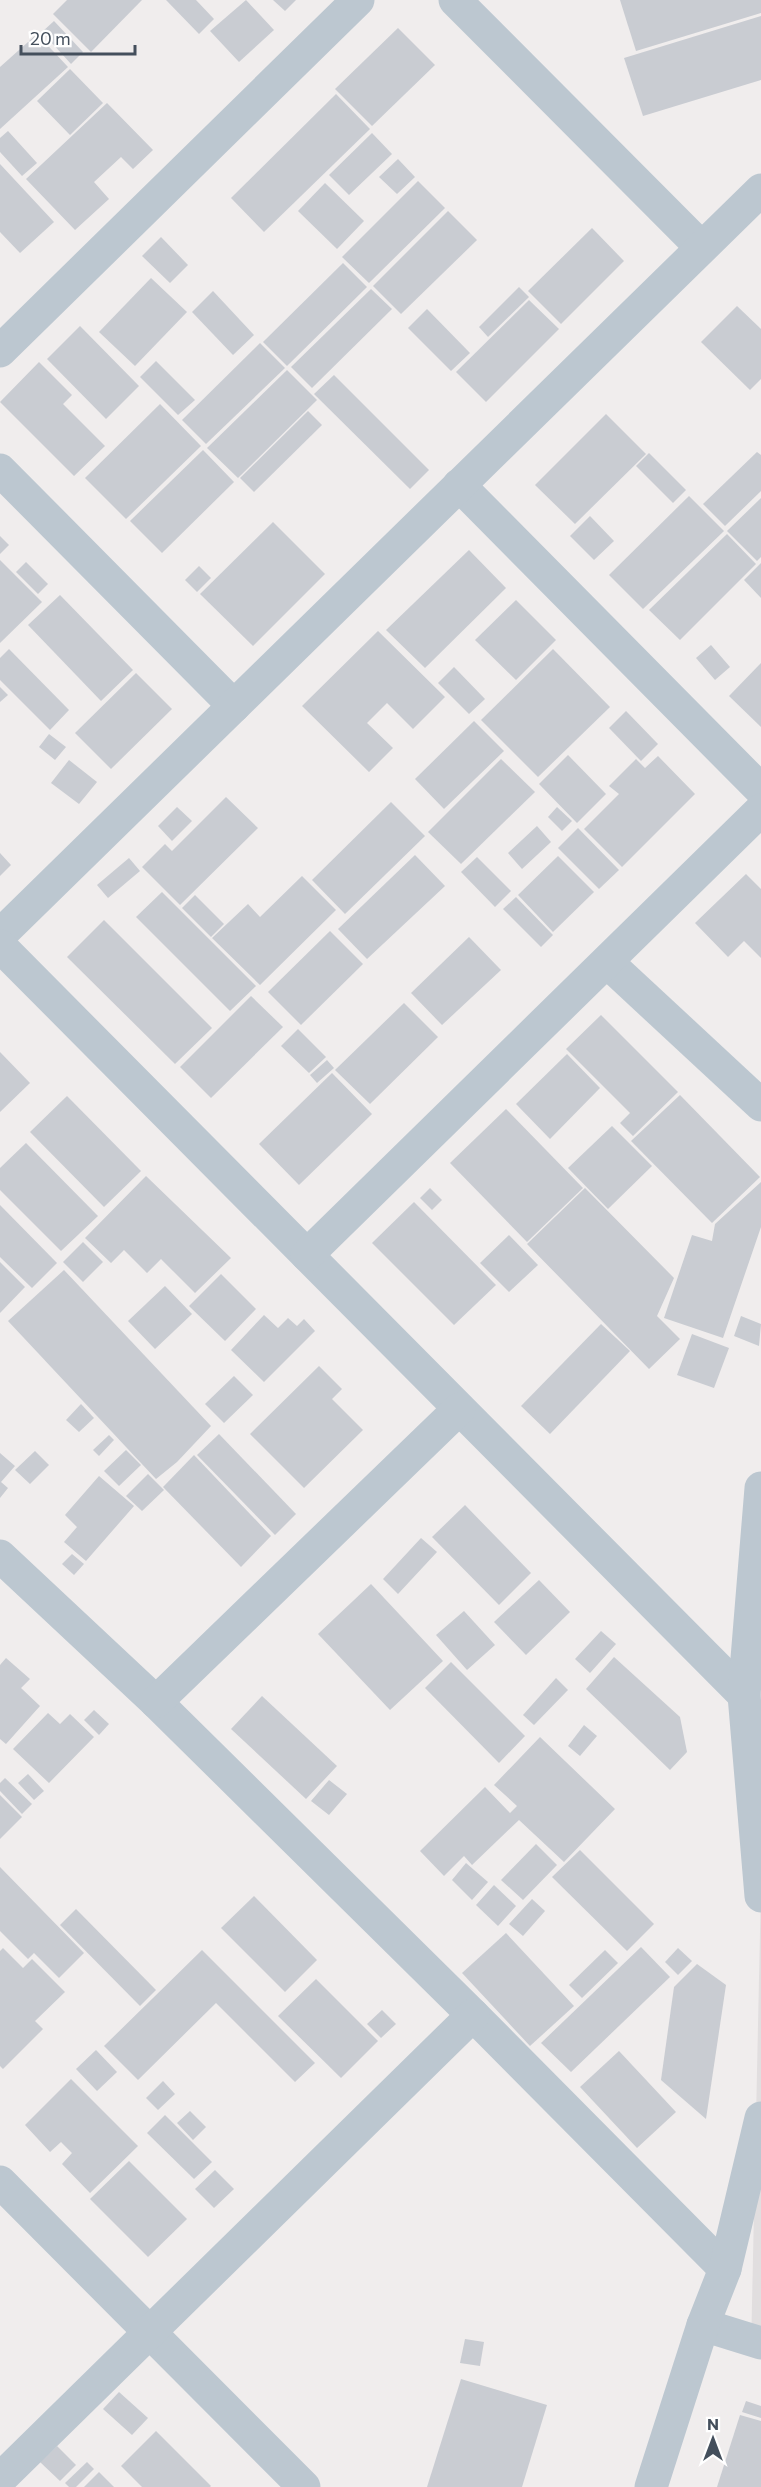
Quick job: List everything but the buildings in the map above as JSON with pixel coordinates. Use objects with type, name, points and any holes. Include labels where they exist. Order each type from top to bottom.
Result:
[{"type":"street","points":[[0,351],[358,0]]},
{"type":"street","points":[[455,0],[701,247]]},
{"type":"street","points":[[0,935],[761,190]]},
{"type":"street","points":[[0,470],[234,706]]},
{"type":"street","points":[[459,485],[761,790]]},
{"type":"street","points":[[307,1255],[761,810]]},
{"type":"street","points":[[0,946],[744,1695]]},
{"type":"street","points":[[607,962],[761,1105]]},
{"type":"street","points":[[156,1702],[459,1409]]},
{"type":"street","points":[[761,1488],[744,1695],[761,1896]]},
{"type":"street","points":[[0,1556],[156,1702],[473,2015],[725,2269]]},
{"type":"street","points":[[0,2479],[473,2015]]},
{"type":"street","points":[[651,2487],[704,2325],[725,2269],[761,2118]]},
{"type":"street","points":[[0,2182],[304,2487]]},
{"type":"street","points":[[704,2325],[761,2343]]},
{"type":"shaded area","points":[[761,1886],[761,2352],[751,2350]]}]
